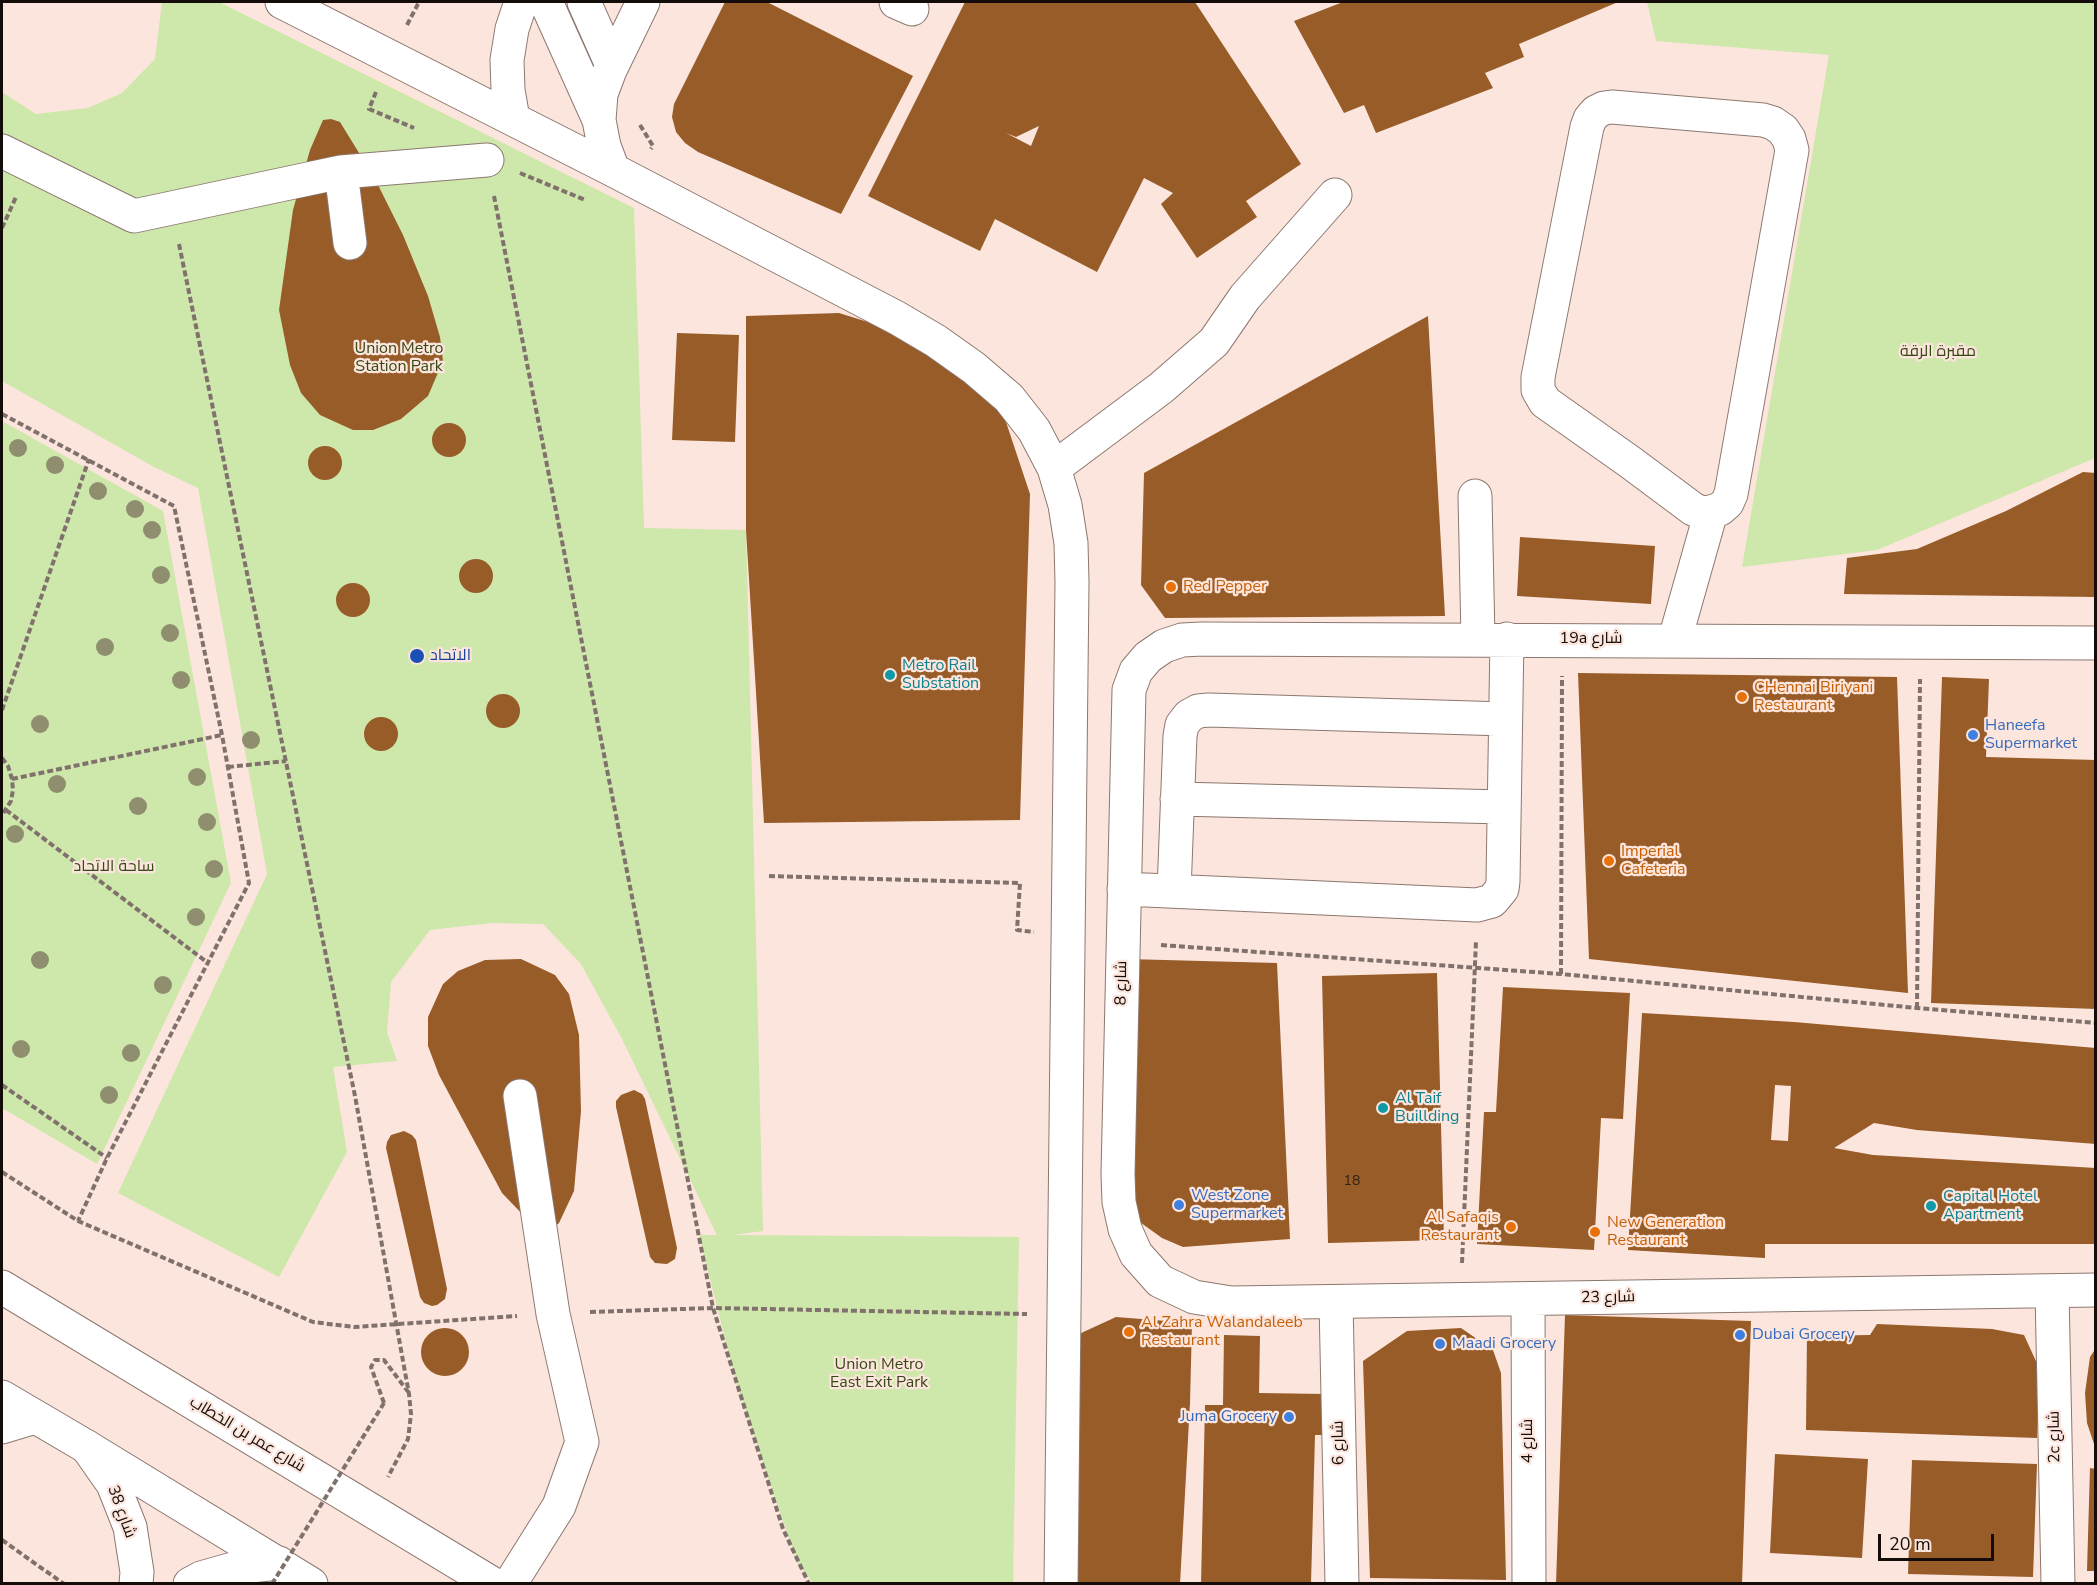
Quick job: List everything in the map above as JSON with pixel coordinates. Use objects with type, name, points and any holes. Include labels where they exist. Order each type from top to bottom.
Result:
[{"type":"street","points":[[282,2],[613,170],[897,318],[936,341],[974,368],[1009,398],[1034,430],[1054,468],[1065,505],[1071,543],[1072,582],[1061,1584]]},
{"type":"street","points":[[513,119],[508,90],[507,60],[512,29],[521,2]]},
{"type":"street","points":[[546,2],[599,120],[604,146],[613,170]]},
{"type":"street","points":[[585,2],[612,65]]},
{"type":"street","points":[[599,120],[601,94],[635,8]]},
{"type":"street","points":[[1604,108],[1688,112],[1763,120],[1783,130],[1792,150],[1731,494],[1727,503],[1711,513],[1702,513],[1693,509],[1545,402],[1538,390],[1538,377],[1587,127],[1590,119],[1604,108]]},
{"type":"street","points":[[2,151],[134,216],[341,172],[487,160]]},
{"type":"street","points":[[341,172],[350,243]]},
{"type":"street","points":[[1054,468],[1161,388],[1214,342],[1245,297],[1335,195]]},
{"type":"street","points":[[1124,889],[1477,905],[1492,901],[1502,889],[1505,719],[1475,496]]},
{"type":"street","points":[[1675,639],[1711,513]]},
{"type":"street","name":"19a شارع","points":[[1127,709],[1129,690],[1136,671],[1148,657],[1164,646],[1182,640],[1675,639],[2096,643]]},
{"type":"street","name":"شارع 8","points":[[1127,709],[1118,1174],[1125,1229],[1136,1254]]},
{"type":"street","points":[[1174,891],[1182,725],[1189,716],[1198,711],[1505,719]]},
{"type":"street","points":[[1177,800],[1504,807]]},
{"type":"street","points":[[510,1584],[559,1506],[582,1442],[553,1314],[520,1096]]},
{"type":"street","name":"شارع 23","points":[[1136,1254],[1160,1281],[1194,1297],[1230,1303],[2096,1290]]},
{"type":"street","name":"شارع عمر بن الخطاب","points":[[2,1287],[493,1584]]},
{"type":"street","name":"2c شارع","points":[[2052,1291],[2058,1584]]},
{"type":"street","name":"شارع 4","points":[[1528,1299],[1529,1584]]},
{"type":"street","name":"شارع 6","points":[[1336,1302],[1342,1584]]},
{"type":"street","points":[[2,1397],[87,1447],[289,1577]]},
{"type":"street","points":[[2,1427],[35,1417]]},
{"type":"street","name":"شارع 38","points":[[87,1447],[113,1484],[130,1527],[137,1572],[136,1584]]},
{"type":"street","points":[[190,1584],[201,1578],[240,1567],[289,1577]]},
{"type":"path","points":[[404,30],[419,2]]},
{"type":"path","points":[[487,160],[713,1308],[783,1529],[809,1584]]},
{"type":"path","points":[[172,208],[355,1096],[409,1394],[411,1414],[408,1438],[370,1509]]},
{"type":"path","points":[[2,414],[174,506],[222,735],[249,883],[107,1158],[78,1221]]},
{"type":"path","points":[[2,710],[89,459]]},
{"type":"path","points":[[1561,974],[1562,639]]},
{"type":"path","points":[[1917,1008],[1920,641]]},
{"type":"path","points":[[12,779],[222,735]]},
{"type":"path","points":[[2,758],[8,766],[13,790],[2,815]]},
{"type":"path","points":[[228,767],[286,761]]},
{"type":"path","points":[[6,810],[208,963]]},
{"type":"path","points":[[769,876],[1020,883],[1017,930],[1068,936]]},
{"type":"path","points":[[1461,1300],[1477,905]]},
{"type":"path","points":[[1123,942],[1561,974],[2096,1023]]},
{"type":"path","points":[[2,1084],[107,1158]]},
{"type":"path","points":[[289,1577],[384,1403],[371,1367],[375,1360],[384,1360],[409,1394]]},
{"type":"path","points":[[2,1540],[64,1584]]},
{"type":"green space","name":"Union Metro Station Park","points":[[162,2],[219,2],[634,208],[644,528],[746,530],[763,1231],[732,1235],[1019,1237],[1013,1583],[813,1583],[797,1562],[737,1386],[699,1235],[717,1235],[622,1039],[581,964],[543,924],[491,923],[430,930],[391,982],[387,1032],[397,1061],[333,1067],[347,1152],[279,1277],[118,1193],[267,874],[198,488],[154,467],[2,381],[2,92],[36,114],[88,108],[122,93],[155,59]]},
{"type":"green space","name":"مقبرة الرقة","points":[[1647,2],[2095,2],[2095,458],[1877,550],[1742,567],[1829,55],[1656,41]]},
{"type":"green space","name":"ساحة الاتحاد","points":[[2,421],[163,511],[231,883],[97,1164],[2,1108]]},
{"type":"building","points":[[725,2],[767,2],[913,76],[841,214],[698,152],[685,143],[676,132],[672,117],[674,104]]},
{"type":"building","points":[[965,2],[1195,2],[1301,164],[1246,201],[1257,217],[1197,258],[1161,204],[1173,193],[1144,178],[1097,272],[995,219],[980,251],[868,196]],"holes":[[[1039,126],[1031,146],[1006,133],[1016,137]]]},
{"type":"building","points":[[1343,2],[1618,2],[1519,44],[1524,57],[1485,73],[1493,88],[1376,133],[1364,105],[1344,113],[1294,21]]},
{"type":"building","points":[[331,119],[340,122],[375,179],[403,235],[428,296],[440,337],[443,361],[428,396],[401,419],[373,430],[353,430],[320,415],[301,393],[290,365],[279,310],[293,210],[310,150],[323,120]]},
{"type":"building","name":"Metro Rail Substation","points":[[839,313],[900,332],[952,362],[1004,416],[1030,494],[1020,820],[764,823],[746,530],[746,316]]},
{"type":"building","points":[[1428,316],[1445,616],[1165,618],[1141,585],[1144,473]]},
{"type":"building","points":[[677,333],[739,335],[735,442],[672,440]]},
{"type":"building","points":[[449,423],[461,428],[466,440],[461,452],[449,457],[437,452],[432,440],[437,428]]},
{"type":"building","points":[[325,446],[337,451],[342,463],[337,475],[325,480],[313,475],[308,463],[313,451]]},
{"type":"building","points":[[2083,472],[2096,473],[2096,597],[1844,594],[1847,558],[1917,549],[2006,511]]},
{"type":"building","points":[[1520,537],[1655,546],[1651,604],[1517,596]]},
{"type":"building","points":[[476,559],[488,564],[493,576],[488,588],[476,593],[464,588],[459,576],[464,564]]},
{"type":"building","points":[[353,583],[365,588],[370,600],[365,612],[353,617],[341,612],[336,600],[341,588]]},
{"type":"building","points":[[1578,673],[1897,677],[1908,993],[1589,959]]},
{"type":"building","points":[[1942,677],[1989,679],[1986,757],[2096,760],[2096,1009],[1931,1003]]},
{"type":"building","points":[[503,694],[515,699],[520,711],[515,723],[503,728],[491,723],[486,711],[491,699]]},
{"type":"building","points":[[381,717],[393,722],[398,734],[393,746],[381,751],[369,746],[364,734],[369,722]]},
{"type":"building","points":[[521,959],[555,975],[569,994],[579,1035],[581,1111],[574,1191],[559,1223],[549,1231],[527,1219],[502,1193],[439,1075],[428,1046],[428,1017],[443,984],[458,971],[485,960]]},
{"type":"building","points":[[1127,959],[1277,963],[1290,1239],[1183,1247],[1162,1238],[1137,1220],[1126,1178]]},
{"type":"building","name":"Al Taif Buillding","points":[[1437,973],[1444,1240],[1328,1243],[1322,976]]},
{"type":"building","points":[[1503,987],[1630,993],[1623,1119],[1601,1118],[1594,1250],[1477,1244],[1484,1112],[1496,1112]]},
{"type":"building","points":[[1642,1013],[1794,1022],[2096,1048],[2096,1144],[1917,1130],[1874,1123],[1834,1148],[1873,1155],[2096,1168],[2096,1244],[1765,1244],[1765,1258],[1628,1250]],"holes":[[[1775,1085],[1791,1086],[1788,1141],[1771,1140]]]},
{"type":"building","points":[[634,1090],[642,1094],[645,1099],[677,1248],[675,1259],[667,1264],[655,1263],[650,1257],[616,1107],[616,1101],[621,1095]]},
{"type":"building","points":[[404,1131],[416,1140],[447,1289],[445,1299],[432,1306],[424,1303],[420,1297],[386,1148],[391,1135]]},
{"type":"building","points":[[1565,1315],[1751,1321],[1742,1584],[1556,1584]]},
{"type":"building","points":[[1116,1317],[1192,1323],[1180,1584],[1070,1584],[1079,1334]]},
{"type":"building","points":[[1877,1324],[1992,1329],[2024,1335],[2040,1370],[2037,1438],[1806,1430],[1807,1336],[1870,1335]]},
{"type":"building","points":[[440,1328],[450,1328],[465,1338],[469,1352],[468,1361],[459,1372],[450,1376],[440,1376],[425,1366],[421,1357],[421,1347],[431,1332]]},
{"type":"building","points":[[1461,1328],[1493,1350],[1501,1373],[1506,1580],[1370,1578],[1363,1361],[1407,1331]]},
{"type":"building","points":[[1224,1335],[1260,1336],[1259,1393],[1325,1394],[1324,1435],[1315,1435],[1311,1584],[1201,1584],[1205,1405],[1223,1405]]},
{"type":"building","points":[[2096,1348],[2095,1447],[2087,1423],[2085,1393],[2090,1357]]},
{"type":"building","points":[[1775,1454],[1868,1459],[1862,1558],[1770,1553]]},
{"type":"building","points":[[1912,1460],[2037,1464],[2033,1577],[1908,1574]]},
{"type":"building","points":[[2090,1468],[2096,1469],[2096,1571],[2087,1571]]},
{"type":"place","name":"Red Pepper","points":[[1171,587]]},
{"type":"place","name":"الاتحاد","points":[[417,656]]},
{"type":"place","name":"Metro Rail Substation","points":[[890,675]]},
{"type":"place","name":"CHennai Biriyani Restaurant","points":[[1742,697]]},
{"type":"place","name":"Haneefa Supermarket","points":[[1973,735]]},
{"type":"place","name":"Imperial Cafeteria","points":[[1609,861]]},
{"type":"place","name":"Al Taif Buillding","points":[[1383,1108]]},
{"type":"place","name":"West Zone Supermarket","points":[[1179,1205]]},
{"type":"place","name":"Capital Hotel Apartment","points":[[1931,1206]]},
{"type":"place","name":"Al Safaqis Restaurant","points":[[1511,1227]]},
{"type":"place","name":"New Generation Restaurant","points":[[1595,1232]]},
{"type":"place","name":"Al Zahra Walandaleeb Restaurant","points":[[1129,1332]]},
{"type":"place","name":"Dubai Grocery","points":[[1740,1335]]},
{"type":"place","name":"Maadi Grocery","points":[[1440,1344]]},
{"type":"place","name":"Juma Grocery","points":[[1289,1417]]},
{"type":"park label","name":"Union Metro East Exit Park","points":[[879,1374]]}]
